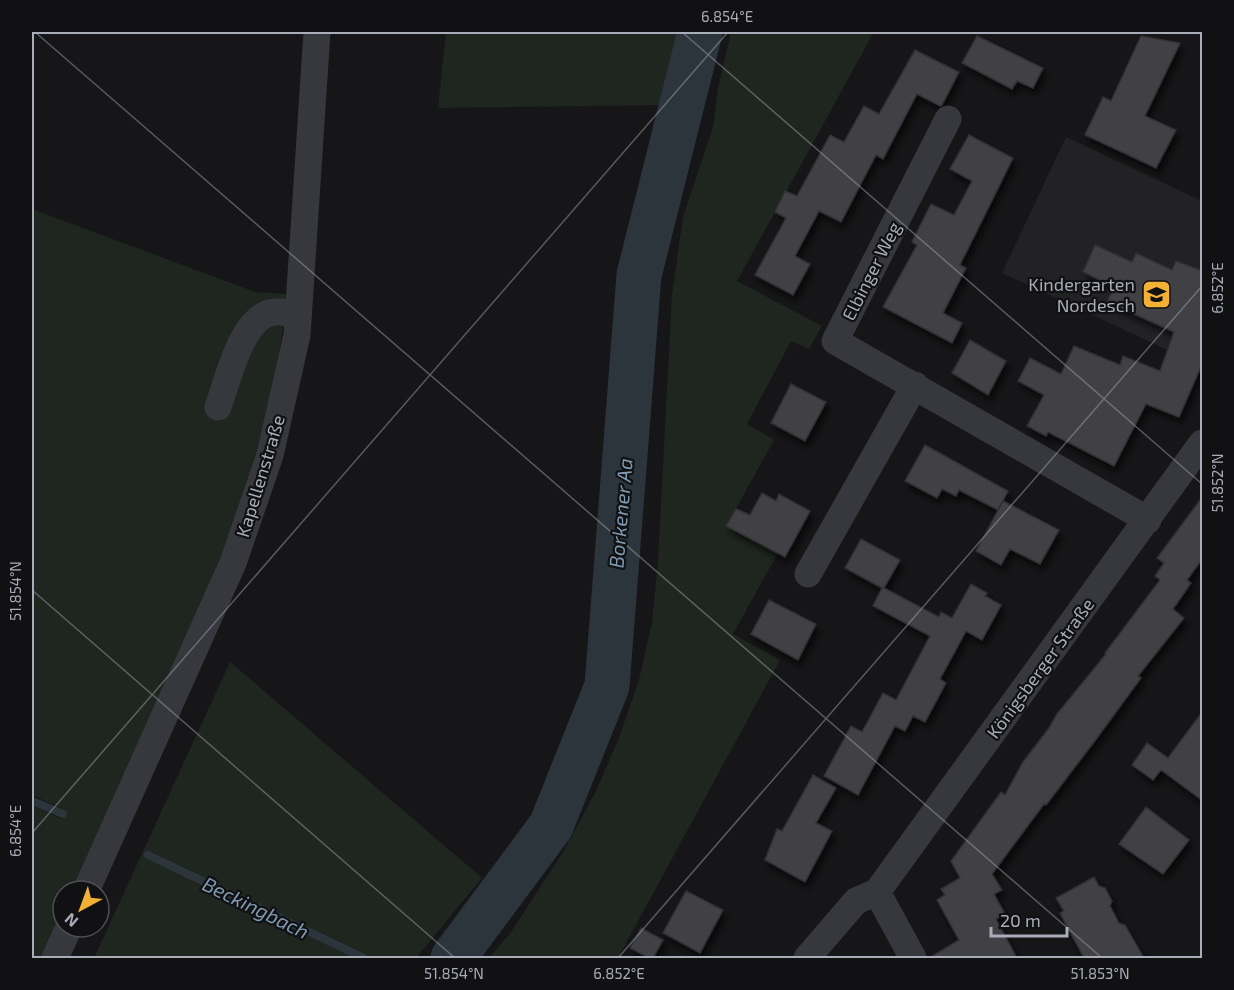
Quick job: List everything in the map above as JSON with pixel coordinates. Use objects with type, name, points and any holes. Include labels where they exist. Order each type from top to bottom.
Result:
[{"type":"street","name":"Kapellenstraße","points":[[91,879],[233,563],[270,455],[297,335],[317,32]]},
{"type":"street","name":"Elbinger Weg","points":[[948,119],[835,341],[1148,520]]},
{"type":"street","points":[[218,407],[247,331],[259,317],[275,312],[298,315]]},
{"type":"street","points":[[808,574],[915,385]]},
{"type":"street","name":"Königsberger Straße","points":[[807,958],[856,901],[877,892],[1203,443]]},
{"type":"street","points":[[877,892],[913,958]]},
{"type":"street","points":[[55,958],[64,939]]},
{"type":"shaded area","points":[[446,32],[687,32],[667,105],[438,108]]},
{"type":"shaded area","points":[[731,32],[874,32],[737,281],[822,326],[809,349],[791,341],[747,424],[774,440],[728,523],[779,551],[733,634],[780,660],[618,958],[489,958],[511,932],[563,852],[596,791],[618,740],[639,680],[652,622],[658,561],[672,294],[683,217],[713,127],[718,88]]},
{"type":"shaded area","points":[[1066,137],[1202,201],[1202,366],[1002,273]]},
{"type":"shaded area","points":[[32,209],[255,292],[288,294],[278,361],[262,437],[227,550],[77,879],[51,879],[51,938],[42,958],[32,958],[32,806],[62,819],[66,811],[32,795]]},
{"type":"shaded area","points":[[230,662],[482,878],[416,958],[94,958],[103,939],[111,939],[111,921]]},
{"type":"building","points":[[977,36],[1043,68],[1033,88],[1017,81],[1012,89],[962,63]]},
{"type":"building","points":[[1141,36],[1180,43],[1145,116],[1176,130],[1156,168],[1085,135],[1103,97],[1111,101]]},
{"type":"building","points":[[915,50],[959,72],[942,105],[917,94],[883,159],[876,155],[841,222],[819,211],[795,256],[810,264],[793,295],[755,275],[786,218],[775,212],[785,191],[797,196],[830,135],[844,142],[864,106],[879,114]]},
{"type":"building","points":[[969,135],[1013,158],[960,265],[966,268],[943,313],[962,323],[952,343],[883,307],[917,245],[912,242],[931,204],[954,215],[972,181],[950,169]]},
{"type":"building","points":[[1095,245],[1132,262],[1136,253],[1172,270],[1176,261],[1203,271],[1203,362],[1179,417],[1146,404],[1114,466],[1048,432],[1046,436],[1027,426],[1044,395],[1018,381],[1030,358],[1061,374],[1074,346],[1120,365],[1123,356],[1160,371],[1174,332],[1107,302],[1114,287],[1083,272]]},
{"type":"building","points":[[970,340],[1006,361],[988,395],[952,373]]},
{"type":"building","points":[[791,384],[826,402],[805,441],[771,423]]},
{"type":"building","points":[[925,445],[1008,491],[998,510],[959,490],[956,496],[942,489],[937,498],[905,481]]},
{"type":"building","points":[[762,493],[776,501],[779,494],[810,511],[785,557],[726,526],[736,509],[750,515]]},
{"type":"building","points":[[1203,496],[1203,558],[1187,580],[1191,583],[1173,609],[1184,618],[1138,676],[1141,678],[1097,738],[992,874],[1002,890],[994,894],[1005,914],[996,919],[1017,958],[929,958],[959,940],[937,900],[945,895],[941,889],[960,878],[951,861],[1001,792],[1005,795],[1023,762],[1057,714],[1106,654],[1160,580],[1155,576],[1164,563],[1157,558]]},
{"type":"building","points":[[1003,501],[1059,530],[1040,564],[1010,549],[1001,565],[976,551]]},
{"type":"building","points":[[861,539],[900,560],[884,588],[939,617],[941,612],[952,618],[971,584],[987,593],[985,596],[1001,605],[982,640],[966,631],[940,679],[946,683],[925,722],[913,716],[905,731],[895,726],[858,795],[824,776],[851,726],[862,732],[883,693],[896,700],[930,636],[873,606],[882,588],[845,568]]},
{"type":"building","points":[[769,600],[816,624],[798,660],[751,634]]},
{"type":"building","points":[[1203,711],[1203,801],[1161,770],[1153,780],[1132,765],[1147,743],[1168,758]]},
{"type":"building","points":[[813,775],[836,788],[816,823],[832,831],[805,882],[765,860],[777,829],[782,831]]},
{"type":"building","points":[[1146,807],[1189,840],[1163,874],[1119,844]]},
{"type":"building","points":[[1094,877],[1099,886],[1105,888],[1112,901],[1110,906],[1119,923],[1125,925],[1144,958],[1084,958],[1060,913],[1064,911],[1056,898]]},
{"type":"building","points":[[686,891],[723,910],[700,953],[663,933]]},
{"type":"building","points":[[641,928],[663,940],[653,958],[630,948]]},
{"type":"waterway","name":"Borkener Aa","points":[[453,958],[551,826],[607,686],[639,275],[700,32]]},
{"type":"waterway","name":"Beckingbach","points":[[32,801],[63,814]]},
{"type":"waterway","name":"Beckingbach","points":[[148,855],[364,958]]},
{"type":"place","name":"Kindergarten Nordesch","points":[[1156,294]]}]
